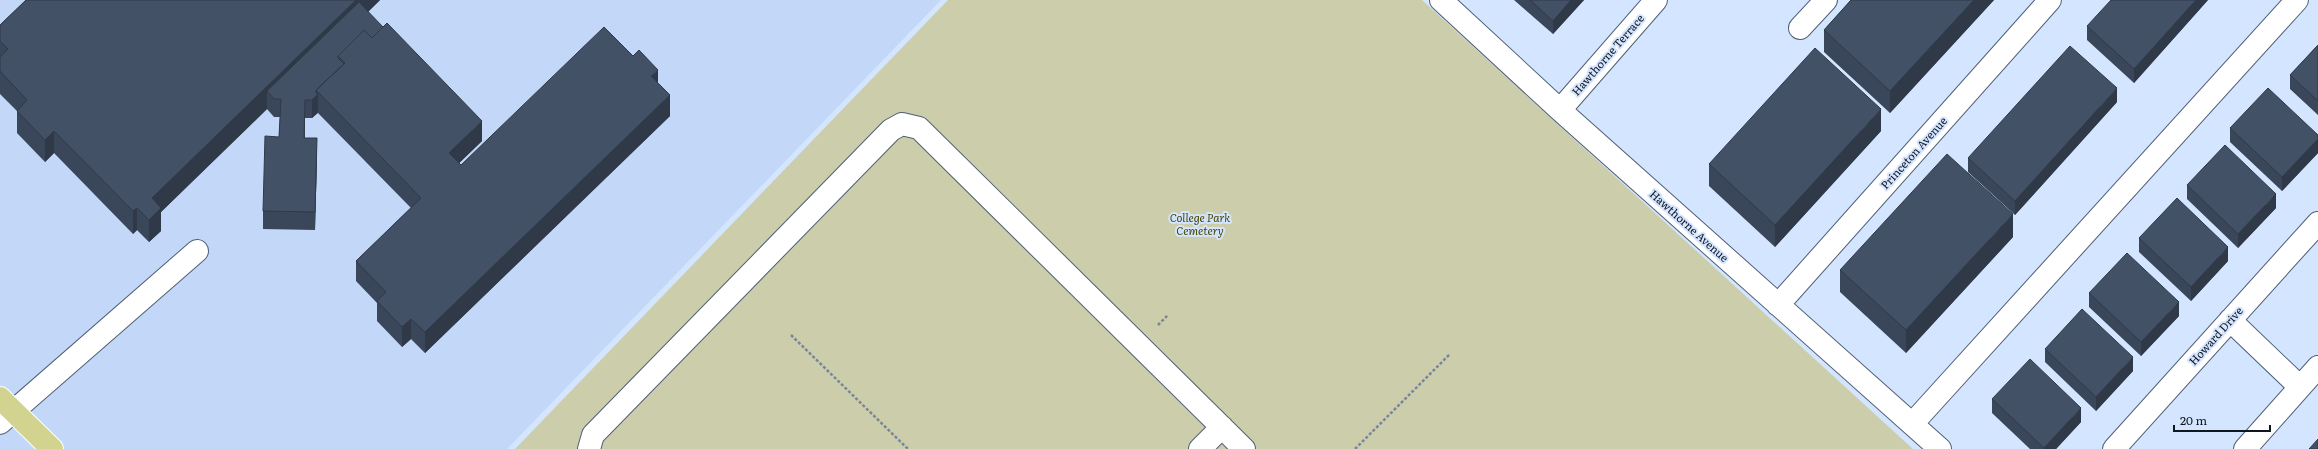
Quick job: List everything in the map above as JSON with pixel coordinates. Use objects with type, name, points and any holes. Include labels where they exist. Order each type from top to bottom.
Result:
[{"type":"main road","points":[[5,411],[52,449]]},
{"type":"street","name":"Hawthorne Avenue","points":[[1441,0],[1560,110],[1940,449]]},
{"type":"street","name":"Hawthorne Terrace","points":[[1560,110],[1656,0]]},
{"type":"street","points":[[1800,28],[1826,0]]},
{"type":"street","name":"Princeton Avenue","points":[[1778,305],[2050,0]]},
{"type":"street","points":[[1912,424],[2297,0]]},
{"type":"street","points":[[589,449],[593,435],[885,136],[902,124],[919,128],[1244,449]]},
{"type":"street","name":"Howard Drive","points":[[2114,449],[2318,223]]},
{"type":"street","points":[[5,411],[197,251]]},
{"type":"street","points":[[2230,320],[2300,387]]},
{"type":"street","points":[[2245,449],[2318,367]]},
{"type":"street","points":[[1200,449],[1222,427]]},
{"type":"path","points":[[1158,325],[1168,315]]},
{"type":"path","points":[[791,335],[908,449]]},
{"type":"path","points":[[1355,449],[1450,354]]},
{"type":"shaded area","points":[[0,0],[941,0],[507,449],[0,449]]},
{"type":"green space","name":"College Park Cemetery","points":[[948,0],[1422,0],[1913,449],[515,449]]},
{"type":"building","points":[[26,0],[356,0],[152,198],[161,208],[149,220],[137,208],[133,211],[54,131],[45,140],[17,111],[27,100],[0,71],[0,57],[8,49],[0,41],[0,25]]},
{"type":"building","points":[[1530,0],[1571,0],[1553,21]]},
{"type":"building","points":[[1851,0],[1974,0],[1890,91],[1824,30]]},
{"type":"building","points":[[2111,0],[2196,0],[2134,69],[2087,26]]},
{"type":"building","points":[[359,2],[383,27],[372,38],[364,30],[338,56],[344,64],[316,90],[316,93],[318,94],[312,100],[305,100],[304,138],[317,138],[315,212],[263,211],[265,136],[279,137],[281,99],[274,99],[267,91]]},
{"type":"building","points":[[387,23],[482,121],[449,153],[461,165],[604,27],[633,56],[639,50],[658,70],[651,76],[670,95],[425,332],[411,319],[402,327],[377,301],[386,292],[356,261],[421,198],[316,90],[345,63],[338,56],[364,30],[372,38]]},
{"type":"building","points":[[2318,45],[2318,101],[2290,75]]},
{"type":"building","points":[[2070,46],[2117,88],[2015,201],[1968,158]]},
{"type":"building","points":[[1815,48],[1881,109],[1775,225],[1709,164]]},
{"type":"building","points":[[2268,88],[2318,135],[2318,139],[2282,177],[2230,128]]},
{"type":"building","points":[[2225,145],[2276,194],[2238,234],[2187,185]]},
{"type":"building","points":[[1947,154],[2013,214],[1906,330],[1840,270]]},
{"type":"building","points":[[2177,198],[2228,247],[2191,287],[2139,238]]},
{"type":"building","points":[[2127,253],[2179,302],[2141,342],[2089,293]]},
{"type":"building","points":[[2082,309],[2133,357],[2096,397],[2045,349]]},
{"type":"building","points":[[2030,359],[2081,408],[2044,448],[1992,399]]},
{"type":"building","points":[[2318,439],[2318,449],[2309,449]]}]
